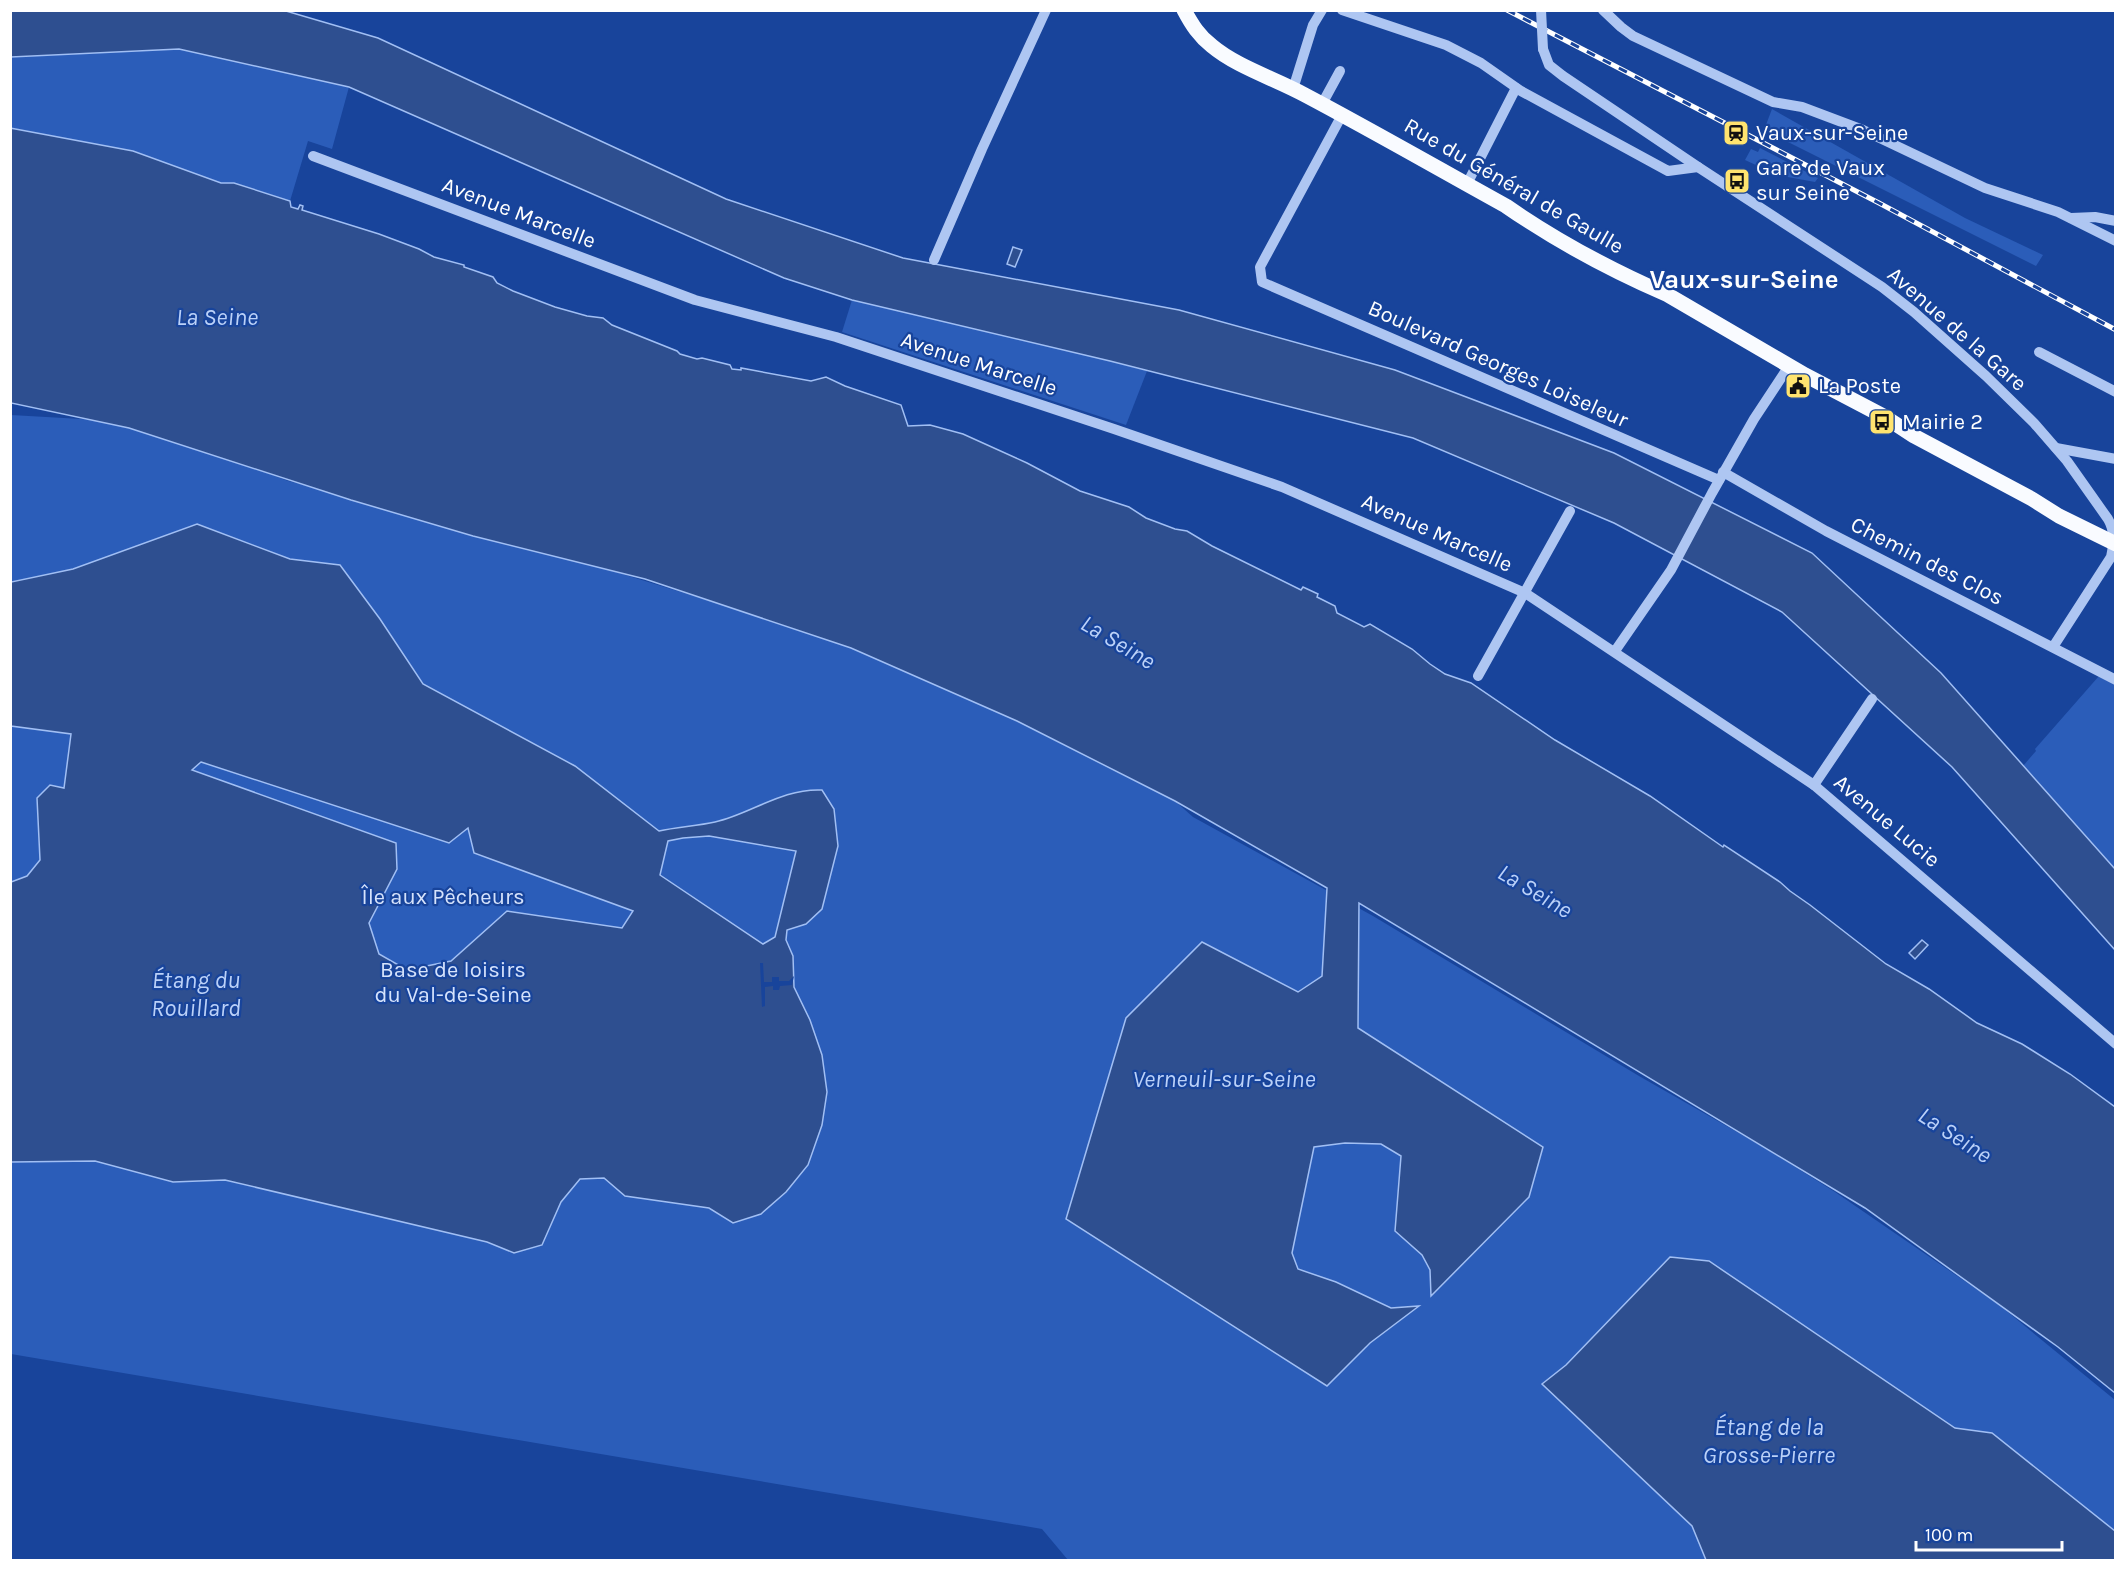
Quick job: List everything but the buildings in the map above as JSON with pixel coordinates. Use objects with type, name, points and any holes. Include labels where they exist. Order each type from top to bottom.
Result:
[{"type":"main road","name":"Rue du Général de Gaulle","points":[[1184,10],[1196,31],[1213,48],[1322,104],[1645,286],[1668,295],[1790,366],[1885,417],[1914,436],[2006,484],[2059,516],[2115,544]]},
{"type":"street","points":[[934,260],[1046,10]]},
{"type":"street","points":[[1293,89],[1313,25],[1322,10]]},
{"type":"street","points":[[1342,10],[1446,45],[1480,63],[1516,88],[1668,171],[1698,167]]},
{"type":"street","name":"Avenue de la Gare","points":[[1540,10],[1543,49],[1547,61],[1553,68],[1698,167],[1882,287],[1914,312],[1986,376],[2056,448],[2108,519],[2115,544]]},
{"type":"street","points":[[1603,10],[1633,36],[1732,85],[1773,102],[1802,107],[1863,130],[1985,188],[2058,212],[2115,241]]},
{"type":"street","points":[[1322,104],[1340,71]]},
{"type":"street","points":[[1467,184],[1516,88]]},
{"type":"street","name":"Boulevard Georges Loiseleur","points":[[1342,115],[1260,267],[1262,282],[1721,476]]},
{"type":"street","name":"Avenue Marcelle","points":[[313,156],[695,300],[836,337],[1282,487],[1525,592],[1615,651]]},
{"type":"street","points":[[2070,218],[2095,217],[2115,221]]},
{"type":"street","points":[[2039,352],[2115,392]]},
{"type":"street","points":[[1615,651],[1671,570],[1754,418],[1790,366]]},
{"type":"street","points":[[2056,448],[2115,459]]},
{"type":"street","name":"Chemin des Clos","points":[[1721,476],[2115,680]]},
{"type":"street","points":[[1478,676],[1570,511]]},
{"type":"street","points":[[2053,647],[2111,557],[2115,544]]},
{"type":"street","name":"Avenue Lucie","points":[[1615,651],[1814,785],[2115,1044]]},
{"type":"street","points":[[1814,785],[1872,699]]},
{"type":"green space","points":[[179,49],[349,87],[332,149],[308,141],[290,201],[234,183],[221,183],[133,151],[11,128],[11,57]]},
{"type":"green space","points":[[1772,109],[1965,218],[2043,255],[2036,266],[1764,130]]},
{"type":"green space","points":[[1760,148],[1818,178],[1815,182],[1766,173],[1770,164],[1761,160],[1758,166],[1745,160],[1751,149],[1758,152]]},
{"type":"green space","points":[[852,300],[1147,371],[1126,425],[842,332]]},
{"type":"green space","name":"Base de loisirs du Val-de-Seine","points":[[11,415],[134,422],[288,481],[454,522],[914,667],[1175,801],[1193,817],[1373,916],[1639,1076],[1765,1148],[1835,1192],[1998,1304],[2115,1400],[2115,1560],[1068,1560],[1042,1529],[11,1354]]},
{"type":"green space","points":[[2099,676],[2115,685],[2115,869],[2023,766]]},
{"type":"water","points":[[11,11],[286,11],[378,38],[726,199],[903,258],[1179,310],[1395,370],[1614,453],[1812,553],[1941,673],[2115,869],[2115,950],[1952,767],[1782,612],[1614,523],[1413,438],[1110,361],[852,300],[784,278],[349,87],[179,49],[11,57]]},
{"type":"water","name":"La Seine","points":[[10,128],[133,151],[221,183],[234,183],[290,201],[291,207],[298,209],[300,205],[303,206],[302,210],[379,234],[434,257],[464,265],[464,267],[493,277],[497,283],[513,291],[555,307],[603,318],[612,325],[680,354],[730,365],[732,369],[741,370],[741,368],[811,381],[826,377],[901,405],[908,426],[930,425],[963,434],[1027,463],[1080,491],[1129,507],[1146,518],[1175,529],[1187,531],[1212,546],[1301,590],[1303,587],[1318,594],[1317,597],[1335,606],[1337,613],[1364,627],[1370,624],[1412,649],[1445,674],[1471,683],[1555,740],[1650,796],[1723,847],[1724,845],[1780,882],[1886,964],[1929,989],[1977,1023],[2022,1044],[2070,1074],[2115,1107],[2115,1393],[2058,1347],[1865,1208],[1359,903],[1358,1028],[1543,1147],[1529,1197],[1431,1296],[1430,1270],[1422,1255],[1395,1231],[1401,1156],[1381,1144],[1345,1143],[1314,1147],[1292,1253],[1298,1269],[1336,1282],[1391,1308],[1419,1306],[1370,1343],[1327,1386],[1066,1219],[1126,1018],[1202,942],[1298,992],[1322,976],[1327,888],[1175,801],[1017,721],[851,648],[645,579],[473,536],[351,500],[129,428],[11,403]]},
{"type":"water","points":[[1013,247],[1022,250],[1015,267],[1007,264]]},
{"type":"water","name":"Étang du Rouillard","points":[[197,524],[290,559],[340,565],[380,619],[423,684],[575,766],[659,831],[715,822],[793,793],[822,790],[834,809],[838,846],[822,909],[806,924],[787,930],[786,940],[793,956],[794,987],[810,1020],[822,1055],[827,1092],[822,1125],[808,1165],[786,1192],[761,1214],[733,1223],[709,1208],[625,1196],[604,1178],[580,1179],[561,1202],[542,1245],[514,1253],[487,1242],[225,1180],[173,1182],[95,1161],[11,1162],[11,882],[27,876],[40,860],[37,798],[50,785],[64,788],[71,734],[11,726],[11,582],[73,569]],"holes":[[[201,762],[449,843],[468,828],[474,853],[633,911],[622,928],[507,911],[451,961],[407,970],[379,954],[369,923],[397,869],[396,843],[192,770]],[[709,836],[796,851],[775,937],[763,944],[660,875],[668,841]]]},
{"type":"water","points":[[1922,940],[1928,945],[1915,959],[1909,953]]},
{"type":"water","name":"Étang de la Grosse-Pierre","points":[[1670,1257],[1709,1261],[1955,1428],[1992,1433],[2115,1531],[2115,1560],[1706,1560],[1692,1526],[1542,1384],[1566,1365]]},
{"type":"pier","points":[[760,963],[763,963],[764,982],[772,982],[772,977],[779,977],[779,981],[789,981],[794,976],[792,985],[780,986],[779,990],[773,990],[773,986],[765,987],[765,1006],[762,1007]]},
{"type":"railway","points":[[1507,10],[1879,203],[2116,330]]},
{"type":"place","name":"Vaux-sur-Seine","points":[[1736,133]]},
{"type":"place","name":"Gare de Vaux sur Seine","points":[[1737,181]]},
{"type":"place","name":"La Poste","points":[[1798,386]]},
{"type":"place","name":"Mairie 2","points":[[1882,422]]},
{"type":"district","name":"Vaux-sur-Seine","points":[[1744,279]]},
{"type":"park label","name":"Île aux Pêcheurs","points":[[443,897]]},
{"type":"water label","name":"Verneuil-sur-Seine","points":[[1224,1079]]}]
